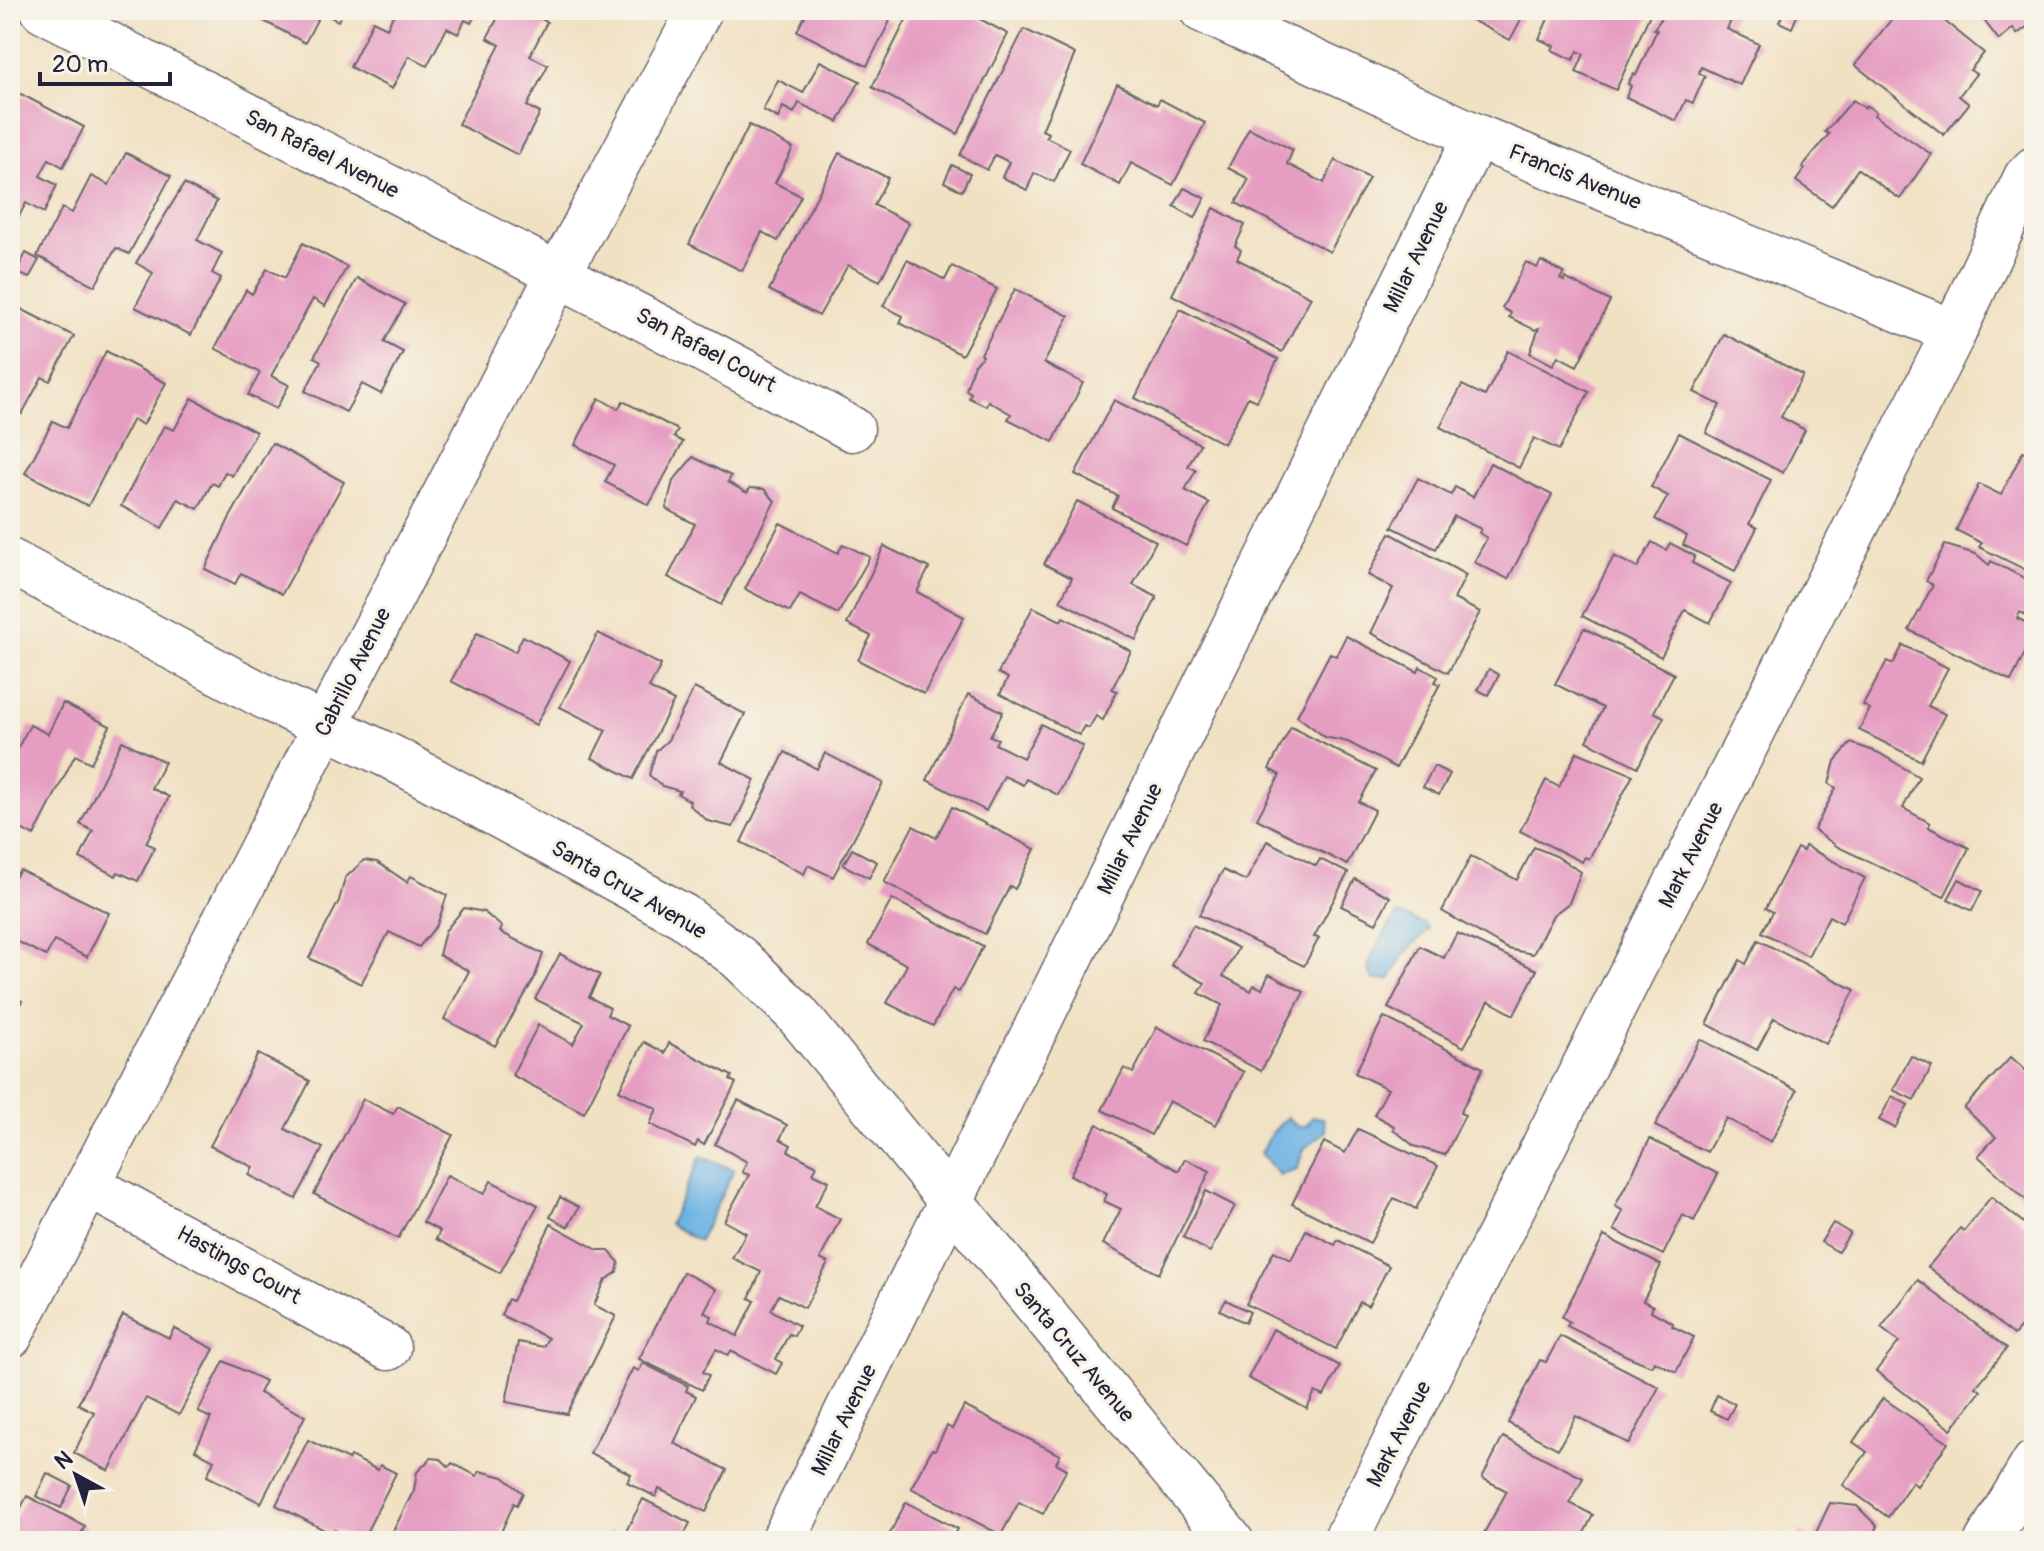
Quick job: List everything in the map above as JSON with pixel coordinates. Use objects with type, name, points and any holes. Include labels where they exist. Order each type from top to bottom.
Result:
[{"type":"street","name":"San Rafael Avenue","points":[[43,10],[558,275]]},
{"type":"street","name":"Cabrillo Avenue","points":[[10,1336],[558,275],[700,10]]},
{"type":"street","name":"Francis Avenue","points":[[1202,10],[1476,136],[1954,332]]},
{"type":"street","name":"Millar Avenue","points":[[783,1541],[1476,136]]},
{"type":"street","name":"Mark Avenue","points":[[1345,1541],[1954,332],[2026,177],[2034,169]]},
{"type":"street","name":"San Rafael Court","points":[[558,275],[616,302],[852,429]]},
{"type":"street","name":"Santa Cruz Avenue","points":[[10,561],[683,916],[739,958],[795,1012],[1231,1541]]},
{"type":"street","name":"Hastings Court","points":[[88,1185],[388,1348]]},
{"type":"street","points":[[1987,1541],[2034,1463]]},
{"type":"water","points":[[1398,914],[1425,924],[1429,929],[1404,954],[1390,979],[1374,980],[1368,970],[1372,957]]},
{"type":"water","points":[[1287,1117],[1298,1127],[1308,1125],[1312,1117],[1323,1118],[1326,1131],[1304,1149],[1297,1169],[1279,1175],[1261,1153],[1271,1134]]},
{"type":"water","points":[[701,1156],[734,1170],[699,1241],[669,1224]]},
{"type":"building","points":[[265,10],[344,10],[338,21],[321,12],[305,43],[260,19]]},
{"type":"building","points":[[396,10],[478,10],[471,23],[465,20],[458,34],[447,28],[427,66],[409,56],[392,89],[350,67],[373,21],[387,28]]},
{"type":"building","points":[[502,10],[524,10],[547,22],[530,56],[548,65],[527,106],[540,113],[518,155],[458,124],[500,45],[487,38]]},
{"type":"building","points":[[808,10],[877,10],[875,14],[890,21],[867,66],[797,31]]},
{"type":"building","points":[[911,10],[963,10],[1008,34],[958,134],[872,87]]},
{"type":"building","points":[[1452,10],[1526,10],[1510,40]]},
{"type":"building","points":[[1552,10],[1652,10],[1616,90],[1576,72],[1584,54],[1578,51],[1573,60],[1552,50],[1554,46],[1539,39]]},
{"type":"building","points":[[1667,10],[1736,10],[1727,29],[1759,44],[1740,85],[1701,67],[1699,73],[1705,76],[1693,103],[1686,100],[1676,121],[1626,97],[1631,86],[1628,84],[1633,74],[1636,75],[1657,30],[1654,29]]},
{"type":"building","points":[[1785,10],[1799,11],[1792,28],[1779,22]]},
{"type":"building","points":[[1899,10],[1931,10],[1984,53],[1970,70],[1976,74],[1959,96],[1969,104],[1944,135],[1855,65]]},
{"type":"building","points":[[1976,10],[2034,10],[2034,22],[2017,34],[2013,28],[1999,40]]},
{"type":"building","points":[[1024,29],[1075,54],[1042,130],[1048,133],[1046,137],[1070,149],[1054,182],[1034,173],[1027,190],[1002,177],[1009,162],[995,155],[987,170],[960,155]]},
{"type":"building","points":[[820,61],[860,81],[838,122],[799,103],[794,113],[783,107],[778,118],[763,110],[778,80],[803,93]]},
{"type":"building","points":[[1117,84],[1157,105],[1160,99],[1205,123],[1173,185],[1131,163],[1120,185],[1080,164]]},
{"type":"building","points":[[15,91],[84,127],[63,167],[49,159],[40,176],[57,185],[44,213],[26,203],[10,233],[10,100]]},
{"type":"building","points":[[1853,100],[1865,108],[1866,105],[1876,112],[1874,115],[1931,154],[1900,199],[1858,169],[1832,206],[1796,181],[1805,168],[1802,167],[1829,134],[1825,132]]},
{"type":"building","points":[[749,125],[793,148],[775,183],[801,196],[778,241],[762,232],[742,271],[689,244]]},
{"type":"building","points":[[1249,128],[1293,150],[1287,164],[1324,183],[1335,160],[1369,178],[1330,252],[1236,203],[1249,179],[1228,168]]},
{"type":"building","points":[[126,153],[171,176],[129,254],[116,248],[95,286],[37,256],[62,208],[72,213],[91,176],[109,185]]},
{"type":"building","points":[[839,153],[888,178],[874,205],[909,223],[880,281],[848,265],[819,316],[769,290]]},
{"type":"building","points":[[952,165],[970,174],[962,191],[944,182]]},
{"type":"building","points":[[184,184],[217,201],[197,240],[222,253],[212,273],[221,278],[191,335],[135,307],[153,273],[136,263]]},
{"type":"building","points":[[1184,188],[1205,198],[1195,218],[1174,206]]},
{"type":"building","points":[[1214,208],[1245,225],[1235,246],[1241,250],[1237,259],[1311,297],[1282,352],[1172,295]]},
{"type":"building","points":[[303,243],[347,267],[325,306],[313,299],[271,376],[289,385],[276,409],[248,395],[260,373],[215,348],[246,290],[252,294],[267,269],[285,278]]},
{"type":"building","points":[[26,253],[39,260],[29,278],[16,272]]},
{"type":"building","points":[[907,260],[945,280],[952,266],[997,289],[962,355],[900,323],[903,316],[883,306]]},
{"type":"building","points":[[1541,261],[1564,273],[1560,279],[1564,281],[1565,278],[1610,301],[1577,366],[1558,356],[1553,365],[1530,353],[1539,328],[1535,330],[1509,317],[1511,313],[1502,308],[1526,262],[1537,268]]},
{"type":"building","points":[[357,278],[405,304],[384,342],[403,352],[381,394],[362,384],[346,412],[305,391],[321,361],[314,357]]},
{"type":"building","points":[[1015,289],[1069,316],[1044,363],[1083,383],[1053,442],[1008,419],[1011,414],[988,401],[986,406],[969,398],[971,393],[966,390],[974,364],[983,356],[981,354]]},
{"type":"building","points":[[19,308],[74,336],[50,381],[42,377],[22,414],[10,407],[10,325]]},
{"type":"building","points":[[1180,309],[1278,359],[1257,401],[1248,397],[1224,444],[1135,398]]},
{"type":"building","points":[[1724,334],[1803,375],[1781,417],[1805,430],[1783,473],[1706,433],[1720,405],[1694,392]]},
{"type":"building","points":[[106,351],[166,383],[143,425],[133,419],[88,506],[25,473],[53,421],[67,428]]},
{"type":"building","points":[[1508,351],[1589,392],[1559,450],[1534,438],[1519,468],[1440,427],[1462,385],[1485,396]]},
{"type":"building","points":[[192,398],[256,432],[232,476],[225,472],[218,486],[212,483],[198,509],[178,499],[162,528],[121,506],[164,426],[174,430]]},
{"type":"building","points":[[599,398],[618,409],[623,401],[678,430],[674,437],[683,442],[649,505],[605,482],[614,465],[575,445]]},
{"type":"building","points":[[1114,400],[1200,444],[1188,466],[1196,470],[1185,490],[1209,503],[1186,546],[1112,508],[1118,496],[1075,474]]},
{"type":"building","points":[[1679,433],[1771,480],[1749,524],[1757,528],[1735,571],[1683,545],[1687,536],[1655,519],[1668,496],[1651,487]]},
{"type":"building","points":[[272,443],[344,482],[282,594],[241,573],[235,584],[205,569]]},
{"type":"building","points":[[2023,451],[2034,456],[2034,574],[1979,547],[1982,543],[1956,530],[1979,484],[2001,495]]},
{"type":"building","points":[[693,457],[731,476],[728,482],[747,493],[750,488],[764,489],[775,501],[721,605],[668,577],[695,524],[666,509],[673,481]]},
{"type":"building","points":[[1490,463],[1552,495],[1508,579],[1474,562],[1487,538],[1479,533],[1481,529],[1454,516],[1436,549],[1392,527],[1418,478],[1451,495],[1455,487],[1473,497]]},
{"type":"building","points":[[1077,501],[1156,541],[1133,585],[1157,597],[1136,640],[1060,601],[1072,578],[1044,564]]},
{"type":"building","points":[[780,523],[838,553],[843,544],[870,557],[838,614],[800,595],[790,612],[745,589]]},
{"type":"building","points":[[1390,533],[1466,575],[1454,599],[1480,612],[1448,673],[1371,633],[1393,588],[1368,575]]},
{"type":"building","points":[[1652,542],[1666,550],[1670,543],[1695,556],[1692,563],[1731,583],[1710,623],[1685,610],[1661,657],[1582,616],[1614,556],[1637,568]]},
{"type":"building","points":[[1945,545],[1976,554],[1989,565],[1991,561],[2034,583],[2034,619],[2020,612],[2017,618],[2034,627],[2034,635],[2011,681],[1909,630],[1933,585],[1926,581]]},
{"type":"building","points":[[884,546],[929,568],[917,592],[964,617],[924,694],[858,660],[871,636],[847,624]]},
{"type":"building","points":[[1033,607],[1061,621],[1063,617],[1131,651],[1112,689],[1117,691],[1103,720],[1096,716],[1089,728],[1084,726],[1079,735],[1000,694],[1008,678],[998,673]]},
{"type":"building","points":[[1584,628],[1674,674],[1654,712],[1664,717],[1638,767],[1587,741],[1603,708],[1555,684]]},
{"type":"building","points":[[477,633],[515,652],[523,636],[570,661],[536,725],[451,681]]},
{"type":"building","points":[[598,633],[661,665],[649,688],[674,701],[633,779],[592,758],[606,730],[560,707]]},
{"type":"building","points":[[1346,636],[1418,672],[1420,667],[1438,677],[1435,682],[1440,684],[1396,768],[1348,742],[1325,737],[1297,716],[1330,653],[1336,656]]},
{"type":"building","points":[[1903,645],[1948,668],[1928,706],[1945,714],[1921,761],[1859,730],[1870,709],[1863,705],[1887,661],[1893,664]]},
{"type":"building","points":[[1489,669],[1499,675],[1488,695],[1478,690]]},
{"type":"building","points":[[694,688],[745,714],[721,762],[755,780],[733,827],[708,821],[689,805],[690,801],[678,794],[680,791],[662,786],[649,775],[656,751],[668,740]]},
{"type":"building","points":[[968,694],[1003,712],[990,736],[998,739],[995,744],[1023,758],[1041,724],[1083,746],[1058,795],[1026,779],[1023,785],[1004,776],[986,811],[927,780]]},
{"type":"building","points":[[63,703],[110,726],[91,763],[75,755],[34,836],[10,823],[10,762],[30,725],[48,734]]},
{"type":"building","points":[[1291,727],[1376,771],[1359,802],[1375,810],[1347,865],[1257,819],[1280,775],[1269,769]]},
{"type":"building","points":[[122,741],[165,762],[151,788],[169,797],[146,843],[155,847],[138,881],[118,872],[116,876],[80,858],[93,831],[80,824]]},
{"type":"building","points":[[1851,743],[1879,753],[1919,777],[1903,808],[1930,823],[1928,827],[1969,848],[1944,897],[1838,847],[1814,830],[1836,788],[1829,784],[1835,761]]},
{"type":"building","points":[[785,752],[817,769],[825,753],[883,783],[833,877],[808,865],[804,874],[741,842]]},
{"type":"building","points":[[1577,752],[1633,775],[1589,859],[1585,857],[1582,862],[1520,831],[1546,780],[1559,787]]},
{"type":"building","points":[[1434,766],[1450,774],[1439,795],[1423,787]]},
{"type":"building","points":[[952,807],[1035,849],[1015,889],[1010,886],[985,934],[884,882],[913,826],[936,838]]},
{"type":"building","points":[[1267,841],[1316,866],[1320,859],[1348,873],[1314,937],[1319,938],[1304,966],[1199,915],[1223,870],[1246,881]]},
{"type":"building","points":[[1805,846],[1865,878],[1842,923],[1829,916],[1808,956],[1762,932],[1773,912],[1766,908],[1797,848],[1803,851]]},
{"type":"building","points":[[1534,847],[1581,872],[1569,903],[1553,915],[1533,954],[1508,949],[1442,911],[1471,856],[1517,880]]},
{"type":"building","points":[[852,849],[877,862],[869,878],[843,865]]},
{"type":"building","points":[[364,860],[377,862],[407,882],[411,876],[447,895],[437,925],[419,947],[389,932],[361,984],[309,958],[339,901],[345,878]]},
{"type":"building","points":[[20,870],[109,913],[87,957],[54,941],[46,956],[10,938],[10,879],[13,880]]},
{"type":"building","points":[[1355,879],[1390,897],[1376,923],[1341,906]]},
{"type":"building","points":[[1959,879],[1982,891],[1972,911],[1948,899]]},
{"type":"building","points":[[892,899],[983,946],[959,992],[953,989],[933,1026],[887,1003],[907,965],[868,944]]},
{"type":"building","points":[[464,908],[484,912],[502,927],[500,932],[543,954],[534,979],[495,1046],[444,1019],[469,971],[439,955],[445,931]]},
{"type":"building","points":[[1193,925],[1238,948],[1223,976],[1251,991],[1254,985],[1262,989],[1269,974],[1304,992],[1261,1071],[1203,1041],[1222,1005],[1199,993],[1205,983],[1171,965]]},
{"type":"building","points":[[1457,933],[1537,970],[1514,1015],[1489,1001],[1464,1047],[1388,1008],[1420,946],[1444,958]]},
{"type":"building","points":[[1758,940],[1855,990],[1826,1044],[1774,1018],[1757,1050],[1707,1024],[1740,960],[1746,964]]},
{"type":"building","points":[[560,954],[600,975],[589,997],[610,1008],[607,1015],[628,1026],[584,1113],[512,1075],[538,1025],[573,1044],[584,1023],[535,999]]},
{"type":"building","points":[[10,995],[22,1001],[10,1024]]},
{"type":"building","points":[[1384,1017],[1483,1068],[1460,1113],[1465,1115],[1445,1155],[1414,1146],[1393,1129],[1394,1126],[1374,1115],[1388,1089],[1355,1073]]},
{"type":"building","points":[[1157,1027],[1244,1072],[1216,1125],[1169,1101],[1151,1135],[1102,1110],[1124,1068],[1133,1073]]},
{"type":"building","points":[[1700,1039],[1797,1090],[1771,1142],[1726,1118],[1707,1152],[1655,1126]]},
{"type":"building","points":[[644,1042],[665,1053],[669,1043],[732,1076],[730,1080],[736,1083],[704,1145],[698,1141],[695,1147],[650,1124],[657,1109],[619,1090]]},
{"type":"building","points":[[258,1054],[310,1081],[285,1129],[323,1148],[296,1199],[249,1175],[253,1167],[210,1146]]},
{"type":"building","points":[[1911,1056],[1932,1066],[1914,1100],[1893,1090]]},
{"type":"building","points":[[2011,1057],[2034,1078],[2034,1207],[1978,1156],[1996,1137],[1964,1108]]},
{"type":"building","points":[[1892,1096],[1908,1105],[1895,1128],[1879,1120]]},
{"type":"building","points":[[363,1099],[393,1114],[398,1106],[453,1135],[398,1239],[314,1194]]},
{"type":"building","points":[[738,1100],[787,1125],[780,1139],[791,1145],[788,1151],[817,1166],[813,1173],[829,1181],[815,1206],[840,1219],[820,1259],[828,1263],[805,1308],[779,1295],[771,1310],[799,1326],[794,1336],[789,1334],[776,1359],[782,1363],[776,1374],[731,1351],[728,1355],[716,1349],[703,1372],[709,1375],[702,1390],[639,1359],[683,1272],[716,1289],[704,1312],[712,1316],[710,1321],[737,1336],[755,1301],[749,1298],[761,1272],[732,1258],[746,1233],[724,1221],[749,1175],[742,1172],[747,1162],[715,1144]]},
{"type":"building","points":[[1097,1124],[1179,1171],[1185,1159],[1210,1171],[1159,1274],[1103,1244],[1121,1209],[1104,1201],[1107,1194],[1070,1175]]},
{"type":"building","points":[[1358,1129],[1438,1166],[1416,1209],[1394,1198],[1370,1243],[1292,1204],[1324,1142],[1345,1153]]},
{"type":"building","points":[[1650,1139],[1718,1174],[1694,1221],[1683,1215],[1663,1255],[1614,1230],[1623,1211],[1615,1206]]},
{"type":"building","points":[[447,1175],[484,1194],[491,1181],[538,1205],[500,1273],[436,1239],[440,1231],[423,1222]]},
{"type":"building","points":[[1206,1191],[1235,1206],[1210,1252],[1183,1237]]},
{"type":"building","points":[[560,1197],[579,1207],[568,1227],[550,1217]]},
{"type":"building","points":[[1991,1197],[2034,1231],[2034,1321],[2028,1319],[2014,1335],[1928,1267],[1960,1228],[1964,1231]]},
{"type":"building","points":[[1833,1223],[1850,1233],[1838,1252],[1821,1242]]},
{"type":"building","points":[[551,1224],[598,1250],[608,1250],[619,1262],[617,1272],[605,1281],[594,1305],[616,1316],[567,1414],[506,1402],[518,1342],[543,1347],[548,1338],[501,1315],[508,1299],[512,1301]]},
{"type":"building","points":[[1306,1230],[1335,1245],[1338,1240],[1389,1266],[1368,1306],[1360,1302],[1336,1349],[1246,1304],[1274,1251],[1291,1260]]},
{"type":"building","points":[[1604,1236],[1661,1265],[1643,1301],[1653,1306],[1651,1311],[1673,1323],[1672,1326],[1694,1337],[1676,1372],[1654,1361],[1651,1366],[1627,1356],[1567,1326],[1570,1322],[1562,1317]]},
{"type":"building","points":[[1918,1280],[2007,1348],[1976,1387],[1981,1391],[1951,1429],[1876,1371],[1899,1342],[1881,1328]]},
{"type":"building","points":[[1226,1300],[1250,1312],[1245,1323],[1220,1310]]},
{"type":"building","points":[[123,1315],[169,1338],[174,1328],[214,1349],[179,1415],[146,1398],[109,1471],[74,1453],[94,1412],[78,1404]]},
{"type":"building","points":[[1273,1329],[1340,1366],[1324,1396],[1315,1392],[1307,1409],[1248,1378]]},
{"type":"building","points":[[1560,1336],[1659,1387],[1629,1444],[1576,1416],[1558,1449],[1508,1423],[1540,1360],[1546,1362]]},
{"type":"building","points":[[224,1361],[265,1381],[259,1393],[305,1416],[261,1503],[207,1476],[214,1460],[195,1450],[211,1418],[198,1412]]},
{"type":"building","points":[[643,1363],[688,1386],[686,1391],[696,1396],[674,1443],[727,1470],[706,1512],[659,1489],[656,1497],[627,1482],[631,1474],[590,1453],[633,1368],[639,1371]]},
{"type":"building","points":[[1717,1395],[1735,1404],[1727,1419],[1710,1411]]},
{"type":"building","points":[[1883,1398],[1948,1443],[1917,1486],[1912,1482],[1888,1517],[1843,1485],[1867,1452],[1853,1442]]},
{"type":"building","points":[[964,1406],[1060,1455],[1056,1463],[1067,1469],[1043,1514],[1019,1502],[1001,1535],[911,1488],[932,1449],[935,1450],[947,1426],[952,1429]]},
{"type":"building","points":[[1503,1437],[1583,1478],[1570,1503],[1593,1515],[1580,1541],[1495,1541],[1483,1535],[1507,1491],[1482,1478]]},
{"type":"building","points":[[308,1440],[348,1460],[350,1456],[378,1470],[380,1465],[396,1473],[362,1541],[334,1530],[332,1534],[276,1505]]},
{"type":"building","points":[[431,1458],[441,1459],[449,1467],[452,1463],[477,1476],[480,1471],[503,1477],[523,1493],[517,1505],[514,1503],[497,1541],[388,1541],[414,1490],[417,1472]]},
{"type":"building","points":[[47,1473],[72,1486],[61,1508],[36,1496]]},
{"type":"building","points":[[27,1496],[85,1526],[77,1541],[10,1541],[10,1514],[16,1517]]},
{"type":"building","points":[[643,1499],[690,1523],[681,1541],[604,1541],[610,1531],[623,1537]]},
{"type":"building","points":[[906,1502],[958,1529],[955,1534],[968,1541],[886,1541]]},
{"type":"building","points":[[1830,1503],[1857,1506],[1877,1526],[1870,1541],[1796,1541],[1800,1532],[1813,1539]]}]
